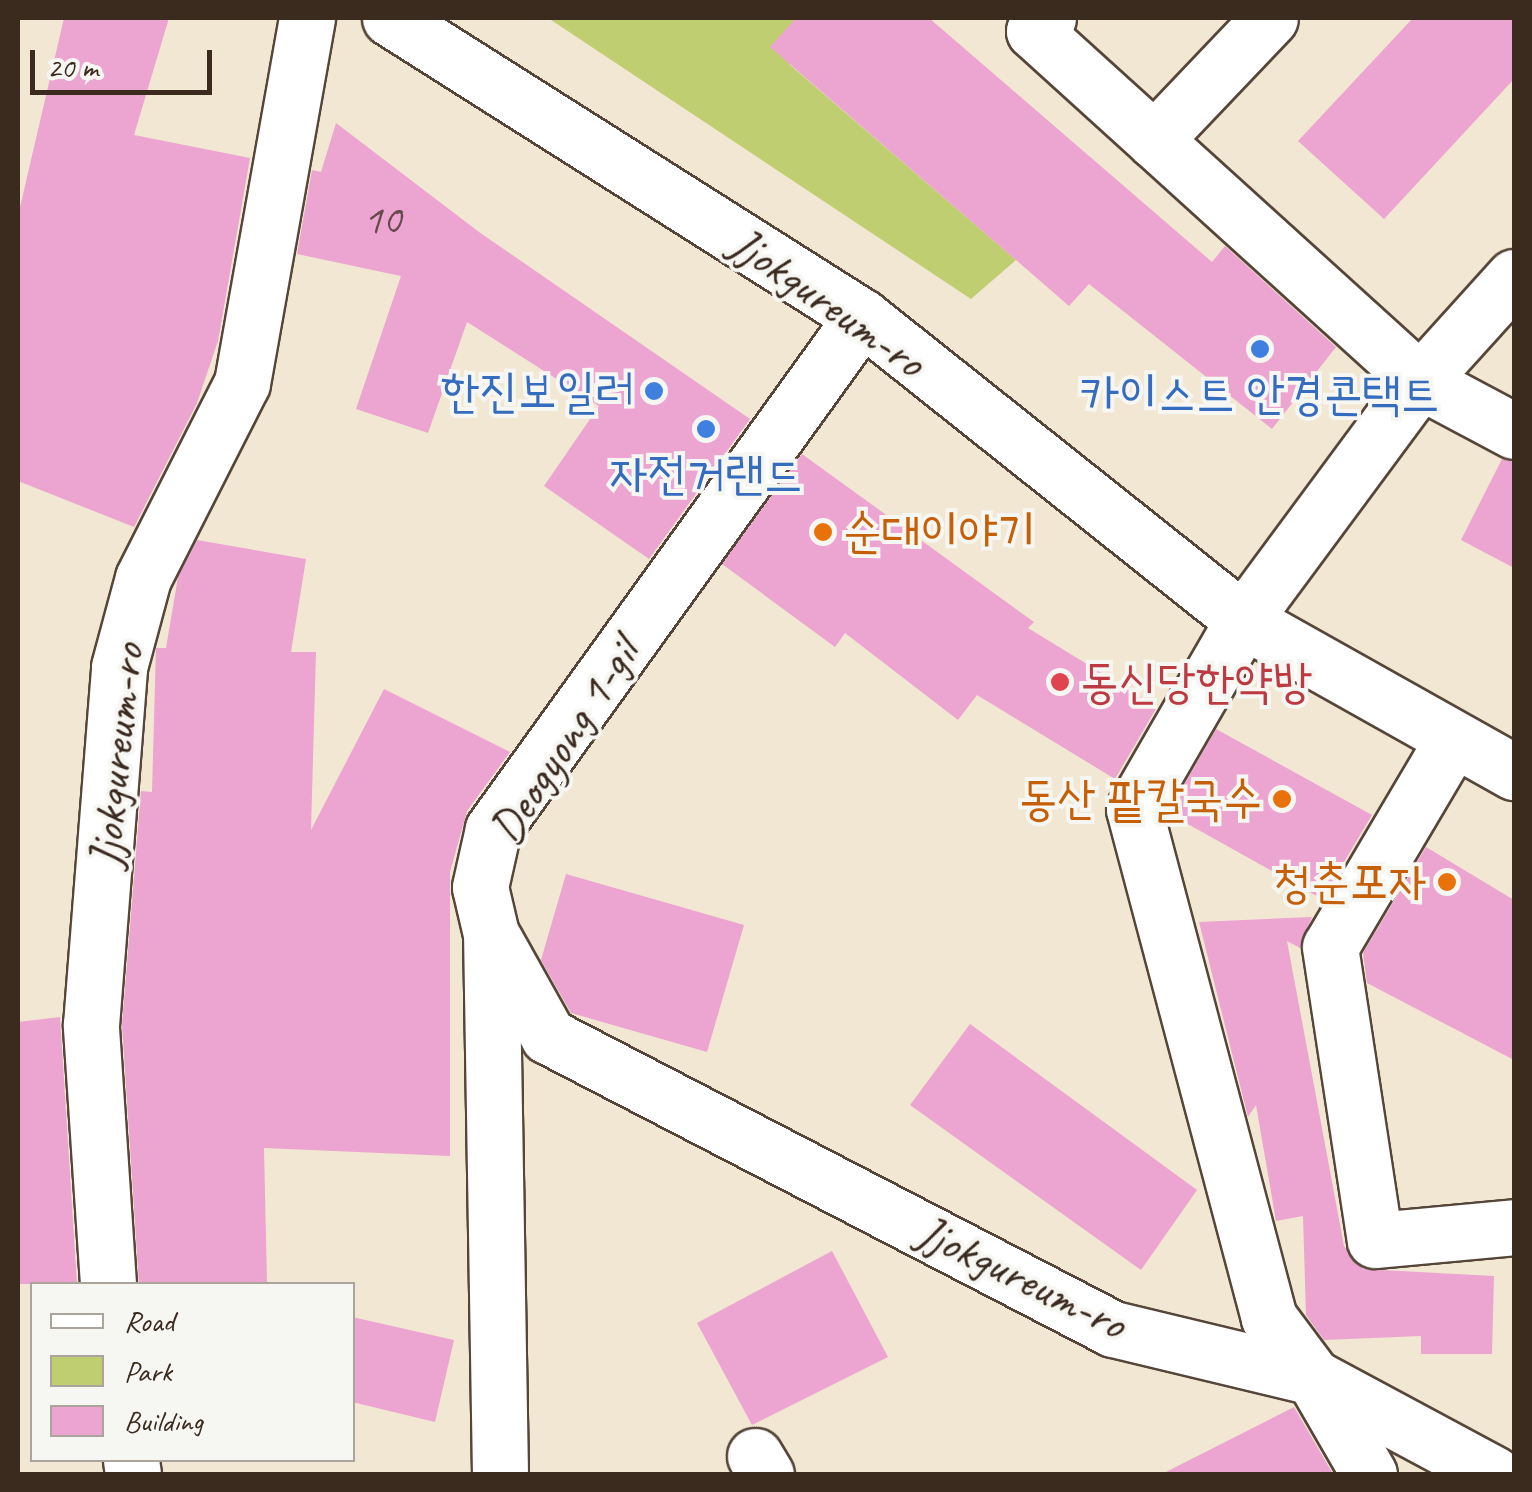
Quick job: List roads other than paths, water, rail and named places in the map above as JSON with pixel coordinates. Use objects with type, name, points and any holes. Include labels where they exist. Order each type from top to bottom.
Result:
[{"type":"street","name":"Jjokgureum-ro","points":[[108,1282],[91,1025],[118,667],[143,578],[242,383],[307,18]]},
{"type":"street","name":"Jjokgureum-ro","points":[[390,18],[862,317],[1243,620],[1452,741],[1514,772]]},
{"type":"street","points":[[1048,18],[1034,31],[1420,382],[1514,430]]},
{"type":"street","points":[[1154,140],[1270,18]]},
{"type":"street","points":[[1370,1474],[1313,1377],[1268,1318],[1134,809],[1243,620],[1420,382],[1514,278]]},
{"type":"street","name":"Deogyong 1-gil","points":[[500,1474],[491,934],[480,887],[494,829],[862,317]]},
{"type":"street","points":[[1452,741],[1330,947],[1375,1240],[1514,1227]]},
{"type":"street","name":"Jjokgureum-ro","points":[[491,934],[548,1036],[1114,1329],[1313,1377]]},
{"type":"street","points":[[1313,1377],[1494,1474]]},
{"type":"place","name":"카이스트 안경콘택트","points":[[1260,349]]},
{"type":"place","name":"한진보일러","points":[[654,391]]},
{"type":"place","name":"자전거랜드","points":[[706,429]]},
{"type":"place","name":"순대이야기","points":[[823,532]]},
{"type":"place","name":"동신당한약방","points":[[1060,682]]},
{"type":"place","name":"동산 팥칼국수","points":[[1282,799]]},
{"type":"place","name":"청춘포자","points":[[1447,882]]}]
